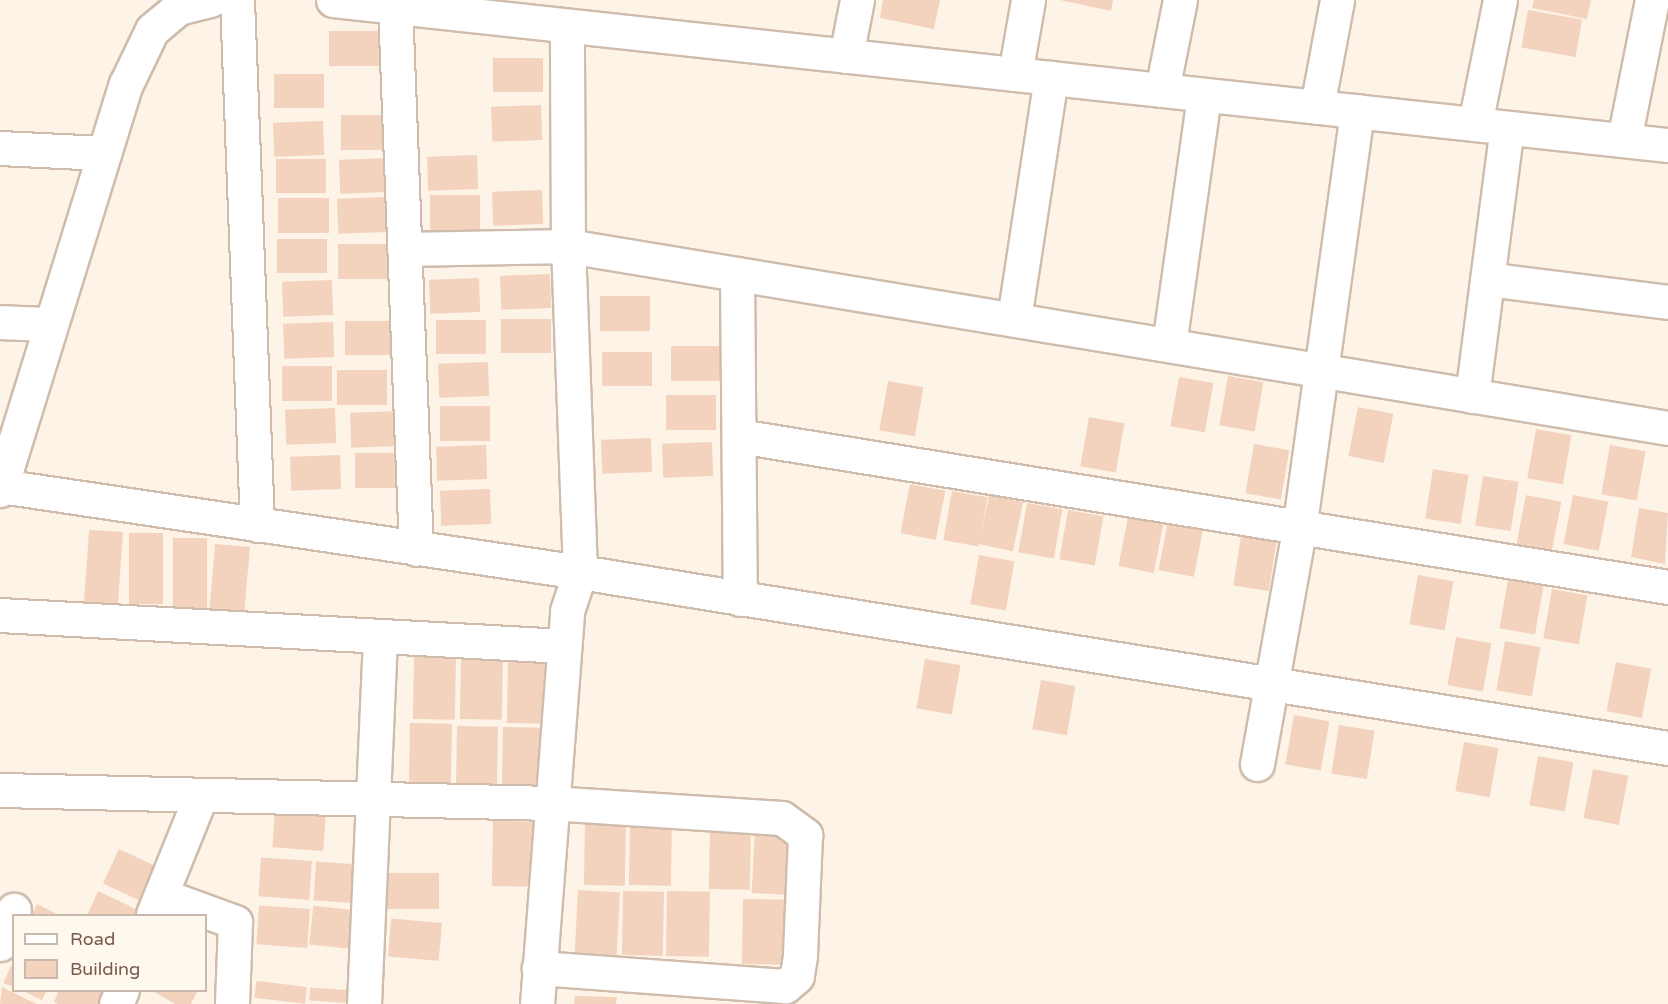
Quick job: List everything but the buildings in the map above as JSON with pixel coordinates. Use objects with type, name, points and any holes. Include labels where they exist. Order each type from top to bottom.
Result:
[{"type":"street","points":[[210,0],[179,4],[152,30],[126,84],[50,324],[6,449],[1,488],[580,572],[1668,748]]},
{"type":"street","points":[[237,0],[257,525]]},
{"type":"street","points":[[333,0],[395,6],[444,5],[567,26],[1668,145]]},
{"type":"street","points":[[846,56],[857,0]]},
{"type":"street","points":[[1015,74],[1028,0]]},
{"type":"street","points":[[1162,90],[1180,0]]},
{"type":"street","points":[[1317,107],[1337,0]]},
{"type":"street","points":[[1475,124],[1500,0]]},
{"type":"street","points":[[1624,140],[1652,0]]},
{"type":"street","points":[[395,6],[416,549]]},
{"type":"street","points":[[537,1004],[550,803],[564,646],[571,592],[580,572],[568,246],[567,26]]},
{"type":"street","points":[[1014,319],[1051,78]]},
{"type":"street","points":[[1169,345],[1204,95]]},
{"type":"street","points":[[1257,764],[1299,530],[1357,111]]},
{"type":"street","points":[[1472,396],[1508,128]]},
{"type":"street","points":[[0,148],[104,153]]},
{"type":"street","points":[[404,249],[568,246],[1668,428]]},
{"type":"street","points":[[737,274],[740,599]]},
{"type":"street","points":[[1487,279],[1668,302]]},
{"type":"street","points":[[0,322],[50,324]]},
{"type":"street","points":[[739,436],[1299,530],[1668,587]]},
{"type":"street","points":[[0,615],[564,646]]},
{"type":"street","points":[[364,1004],[380,636]]},
{"type":"street","points":[[0,790],[550,803],[782,818],[799,826],[805,835],[797,976],[785,986],[715,993],[539,968]]},
{"type":"street","points":[[198,914],[156,905],[201,795]]},
{"type":"street","points":[[12,914],[14,910]]},
{"type":"street","points":[[0,944],[12,915]]},
{"type":"street","points":[[207,916],[235,922],[232,1004]]}]
